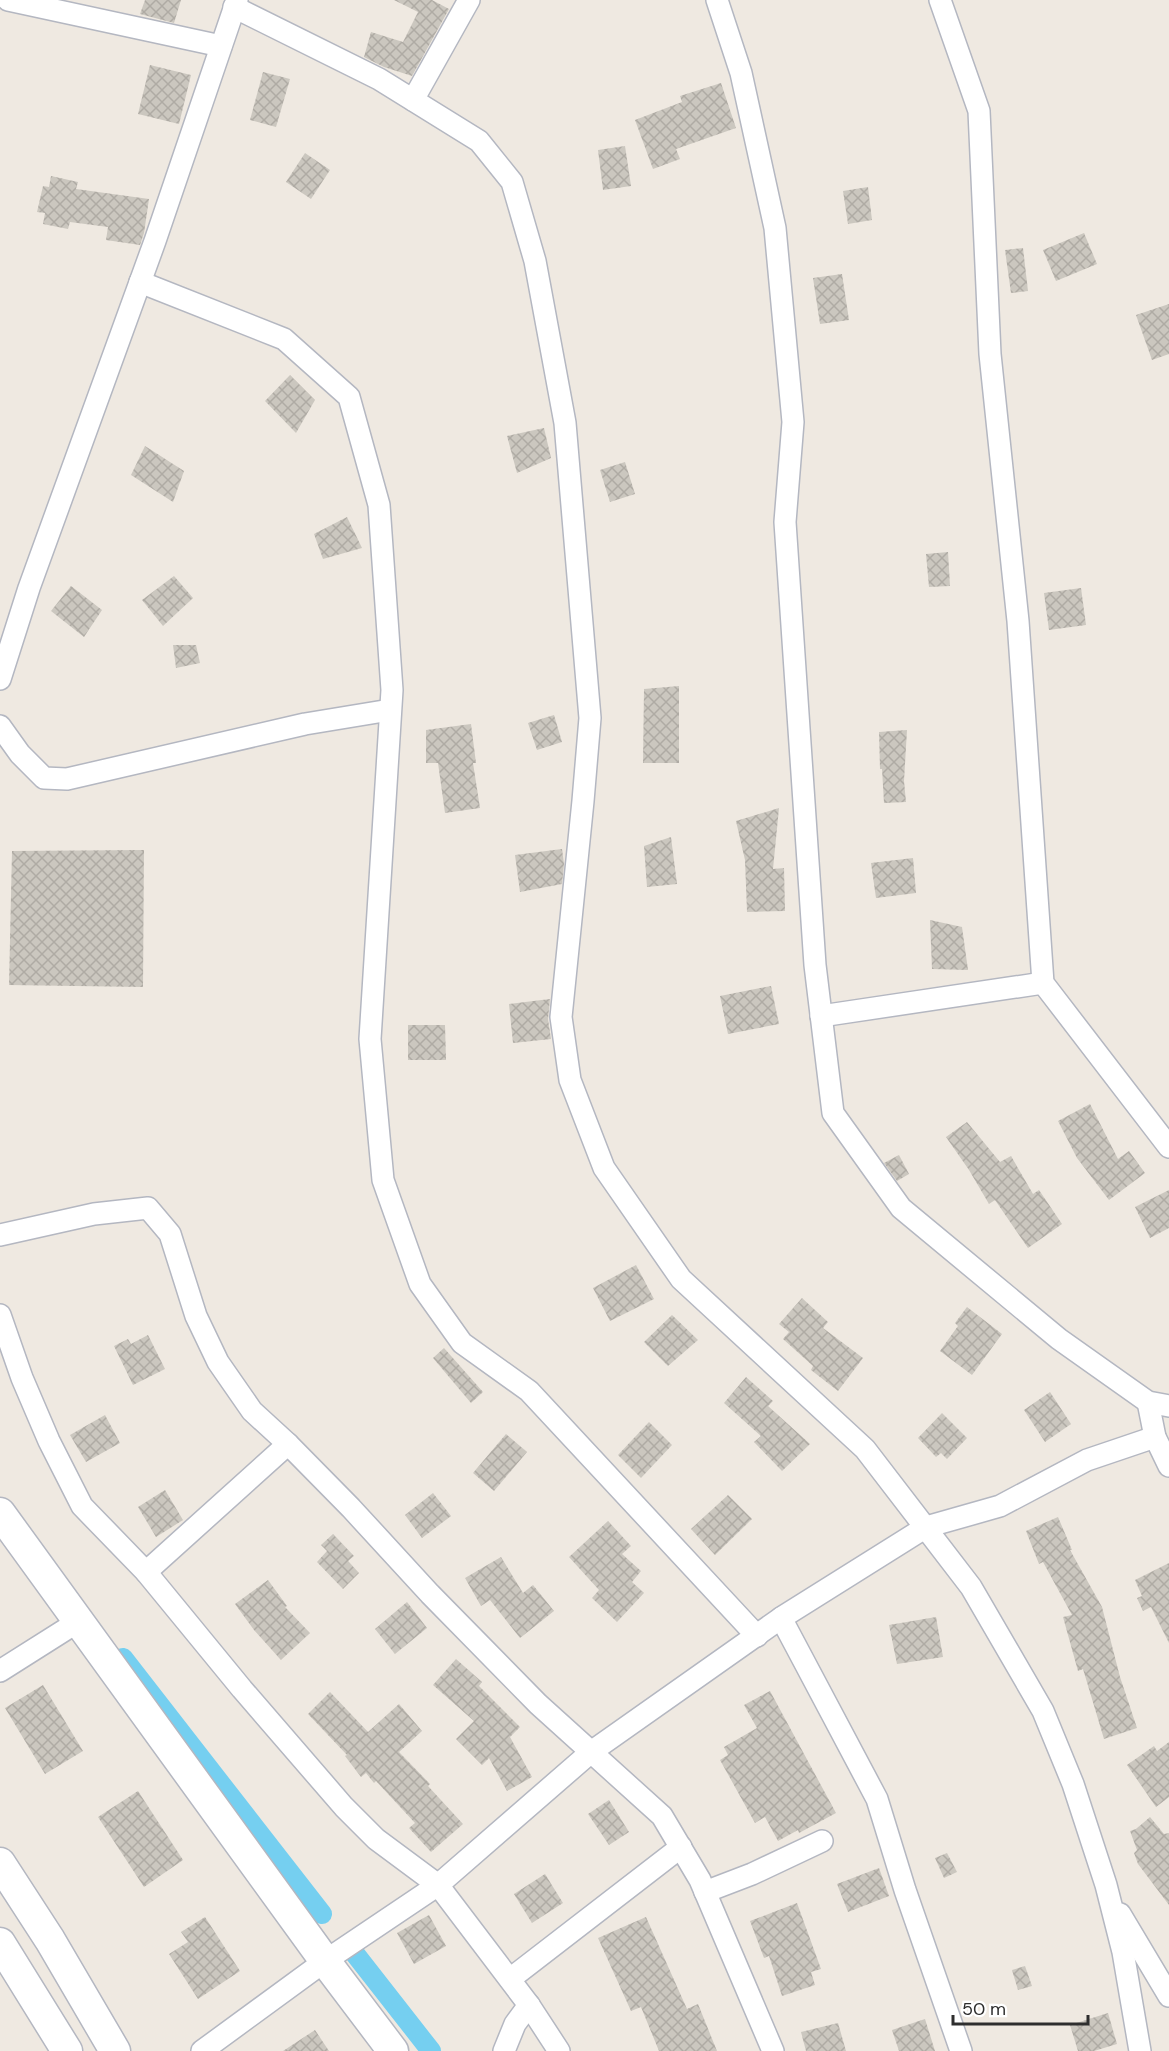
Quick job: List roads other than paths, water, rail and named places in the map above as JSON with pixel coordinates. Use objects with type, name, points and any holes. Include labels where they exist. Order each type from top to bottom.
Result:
[{"type":"street","points":[[9,0],[221,46]]},
{"type":"street","points":[[413,100],[469,0]]},
{"type":"street","points":[[717,0],[741,73],[775,228],[793,423],[785,522],[815,965],[833,1113],[901,1208],[1059,1339],[1148,1402],[1169,1406]]},
{"type":"street","points":[[940,0],[979,111],[990,354],[1018,621],[1043,983],[1169,1147]]},
{"type":"street","points":[[0,679],[28,588],[140,282],[236,3],[379,79],[479,141],[512,182],[535,261],[565,423],[590,718],[561,1017],[570,1080],[604,1168],[681,1279],[865,1449],[971,1587],[1043,1711],[1073,1784],[1106,1885],[1123,1952],[1140,2051]]},
{"type":"street","points":[[140,282],[284,339],[349,397],[379,505],[392,690],[370,1039],[383,1180],[420,1284],[462,1343],[529,1391],[757,1636]]},
{"type":"street","points":[[0,726],[20,754],[44,778],[67,779],[304,724],[390,710]]},
{"type":"street","points":[[821,1016],[1043,983]]},
{"type":"street","points":[[0,1235],[94,1214],[148,1208],[170,1234],[196,1316],[218,1362],[252,1411],[351,1508],[438,1603],[538,1704],[662,1816],[705,1892],[773,2051]]},
{"type":"street","points":[[0,1315],[22,1378],[49,1441],[82,1506],[146,1572],[242,1689],[344,1807],[376,1839],[438,1885],[529,2005],[559,2051]]},
{"type":"street","points":[[1148,1402],[1155,1437],[1169,1466]]},
{"type":"street","points":[[202,2051],[325,1961],[438,1885],[591,1752],[781,1618],[926,1527],[1000,1506],[1087,1460],[1155,1437]]},
{"type":"street","points":[[146,1572],[288,1444]]},
{"type":"street","points":[[0,1513],[325,1961],[393,2051]]},
{"type":"street","points":[[781,1618],[878,1799],[905,1890],[959,2050]]},
{"type":"street","points":[[0,1671],[79,1622]]},
{"type":"street","points":[[705,1892],[752,1874],[822,1840]]},
{"type":"street","points":[[510,1979],[681,1847]]},
{"type":"street","points":[[0,1863],[50,1940],[115,2051]]},
{"type":"street","points":[[1106,1885],[1124,1921],[1169,1996]]},
{"type":"street","points":[[0,1943],[67,2051]]},
{"type":"street","points":[[504,2051],[514,2024],[529,2005]]},
{"type":"waterway","points":[[123,1658],[322,1914]]},
{"type":"waterway","points":[[352,1950],[431,2051]]}]
